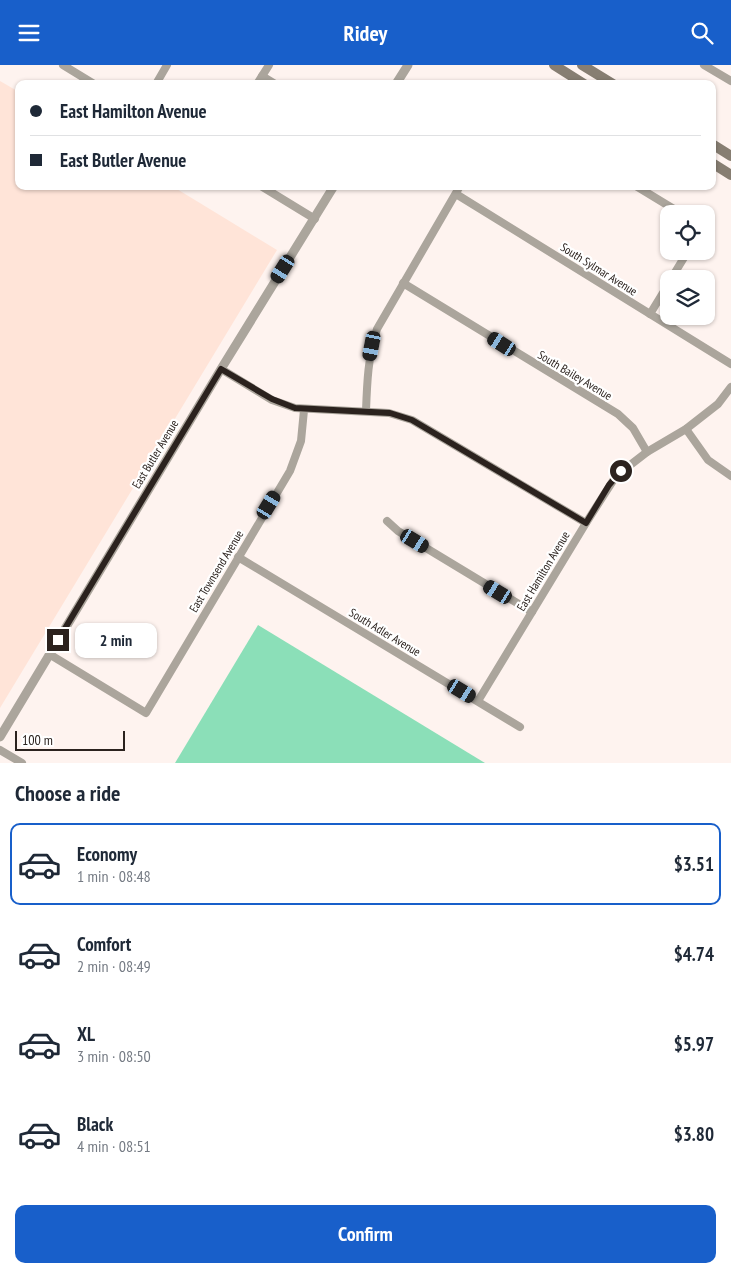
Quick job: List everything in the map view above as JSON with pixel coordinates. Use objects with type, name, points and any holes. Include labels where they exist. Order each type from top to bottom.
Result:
[{"type":"main road","points":[[554,65],[578,80]]},
{"type":"main road","points":[[582,65],[606,80]]},
{"type":"main road","points":[[716,146],[731,155]]},
{"type":"main road","points":[[716,165],[729,173]]},
{"type":"street","points":[[65,65],[88,80]]},
{"type":"street","points":[[158,80],[167,65]]},
{"type":"street","points":[[260,80],[269,65]]},
{"type":"street","points":[[399,80],[408,65]]},
{"type":"street","points":[[704,65],[731,81]]},
{"type":"street","points":[[262,76],[268,80]]},
{"type":"street","points":[[267,190],[314,219]]},
{"type":"street","name":"East Butler Avenue","points":[[0,737],[221,369],[332,190]]},
{"type":"street","points":[[366,411],[367,373],[374,336],[380,321],[458,190]]},
{"type":"street","points":[[643,190],[667,205]]},
{"type":"street","name":"South Sylmar Avenue","points":[[456,194],[731,364]]},
{"type":"street","name":"South Bailey Avenue","points":[[402,283],[618,415],[632,428],[647,452]]},
{"type":"street","points":[[650,314],[660,298]]},
{"type":"street","points":[[221,369],[287,406],[304,410],[390,413],[412,420],[586,523]]},
{"type":"street","name":"East Hamilton Avenue","points":[[478,701],[616,477],[647,452],[686,429],[718,404],[731,387]]},
{"type":"street","name":"East Townsend Avenue","points":[[49,654],[146,713],[295,461],[302,441],[304,410]]},
{"type":"street","points":[[686,429],[708,460],[731,475]]},
{"type":"street","points":[[387,521],[398,531],[532,612]]},
{"type":"street","name":"South Adler Avenue","points":[[238,557],[520,727]]},
{"type":"street","points":[[0,750],[22,763]]},
{"type":"shaded area","points":[[0,81],[15,90],[15,190],[179,190],[277,250],[0,708]]},
{"type":"green space","points":[[258,625],[485,763],[175,763]]},
{"type":"route","points":[[58,640],[221,369],[287,406],[304,410],[366,411],[403,416],[422,425],[586,523],[609,485],[621,471]]}]
